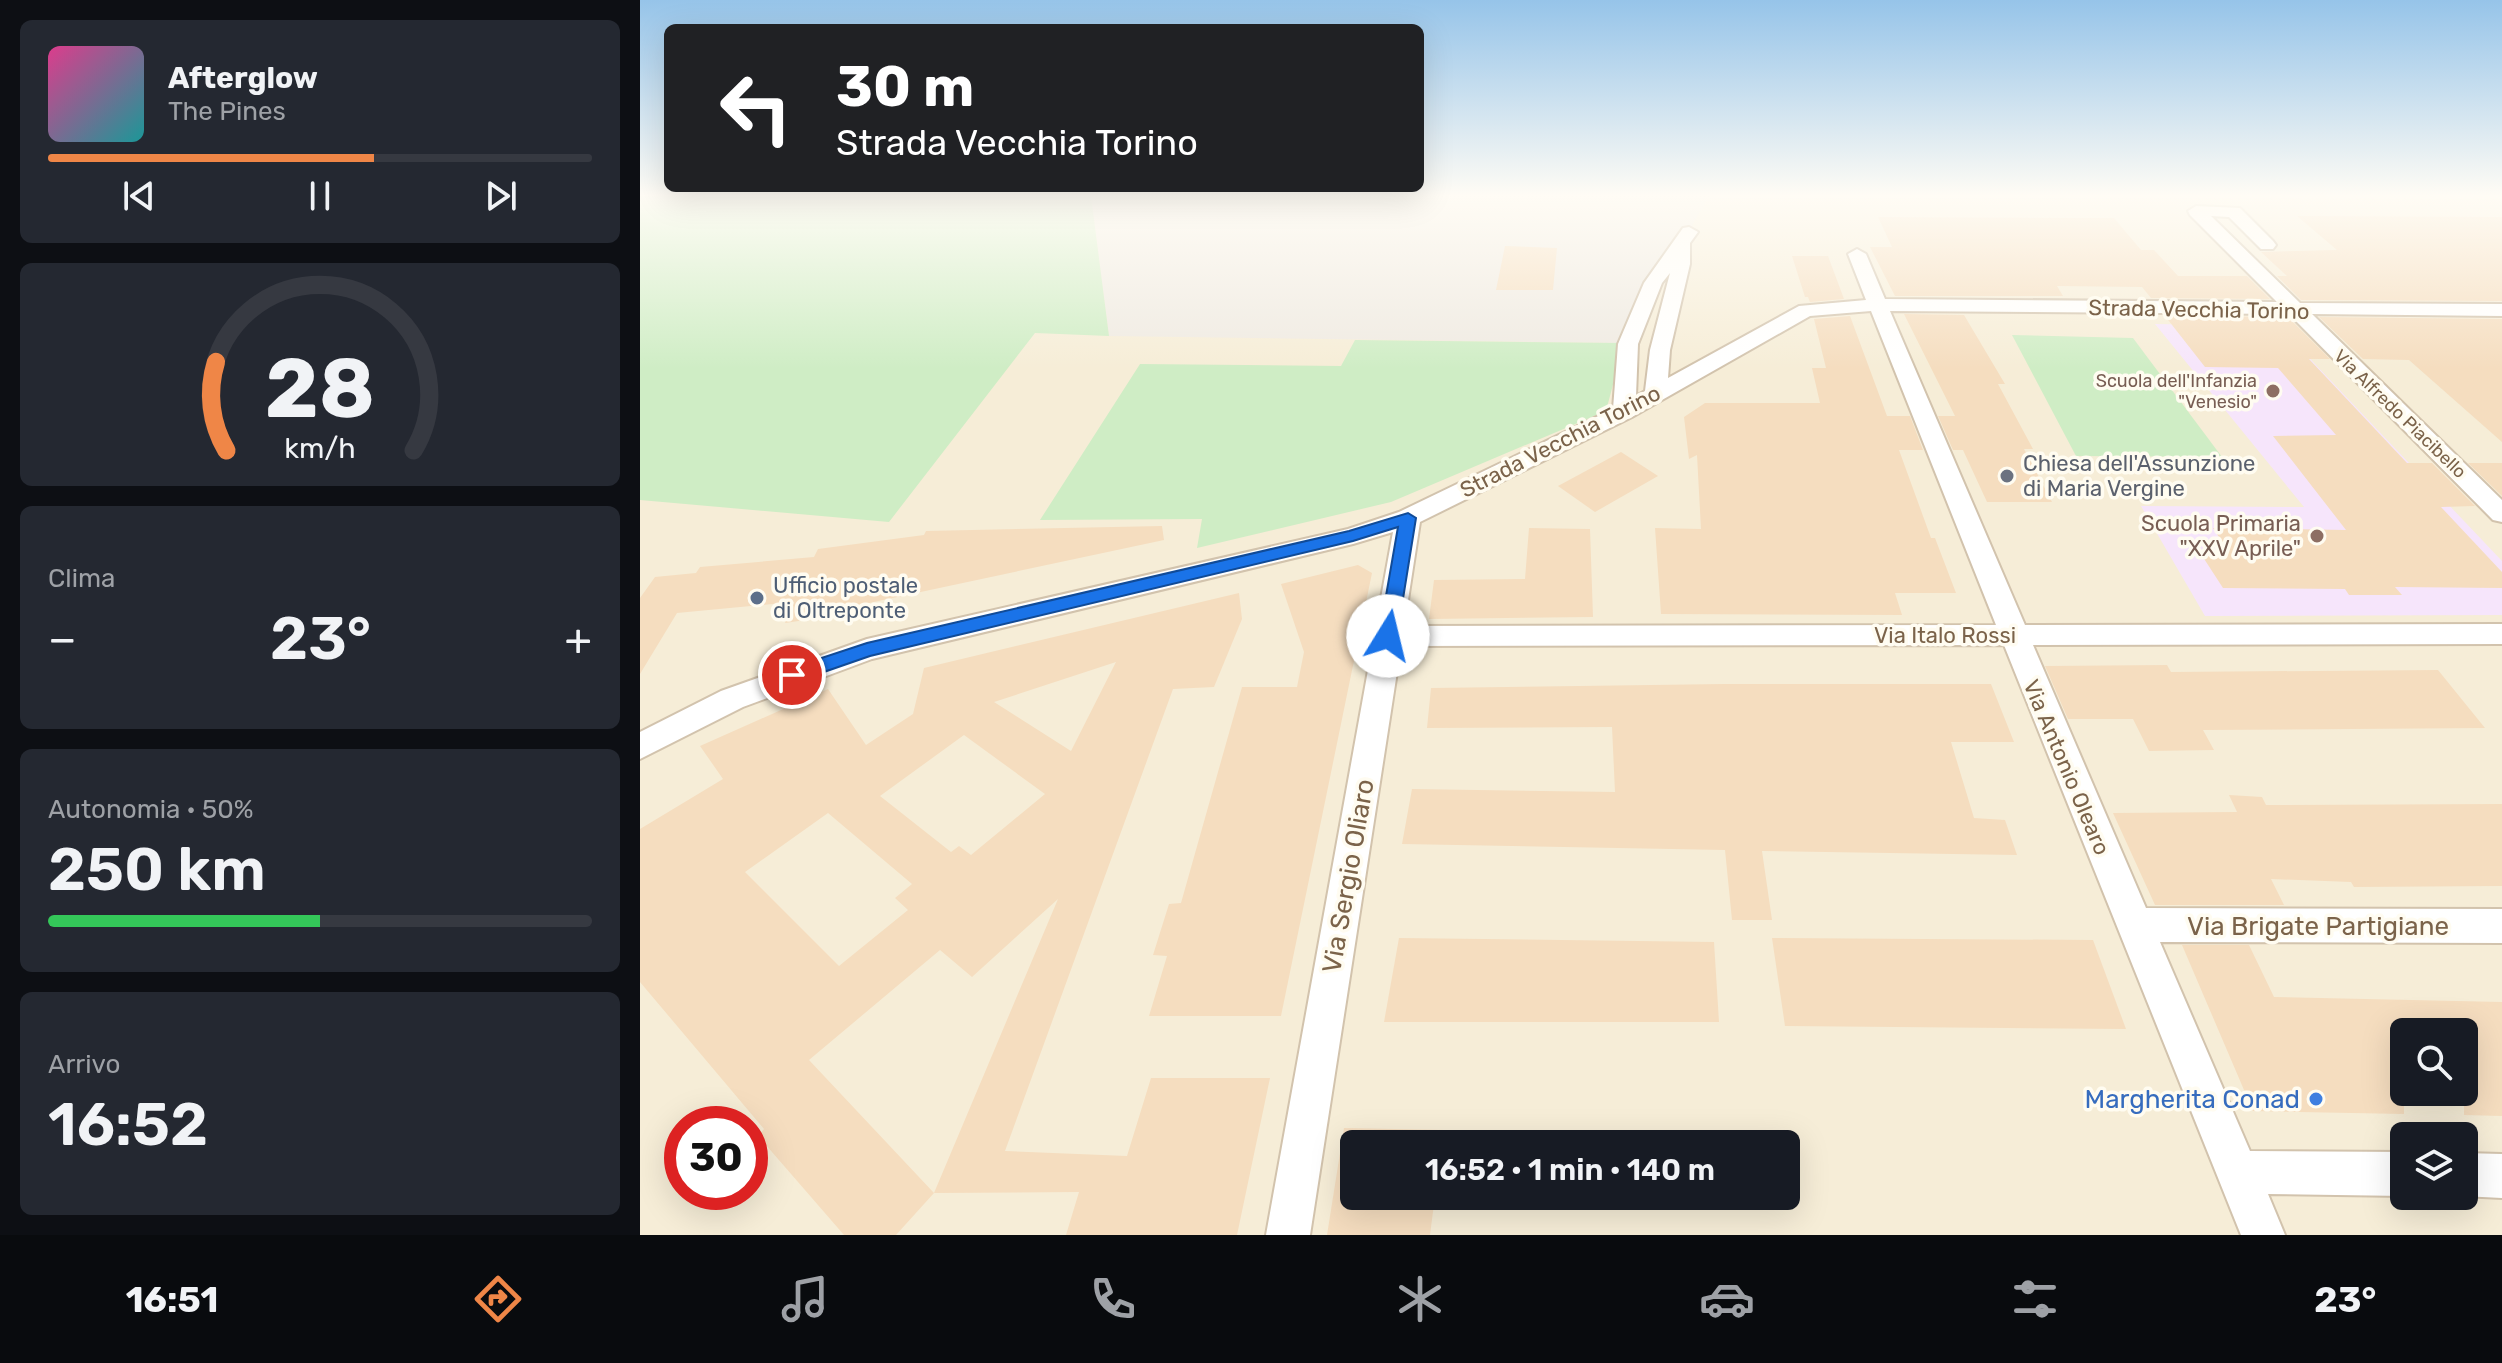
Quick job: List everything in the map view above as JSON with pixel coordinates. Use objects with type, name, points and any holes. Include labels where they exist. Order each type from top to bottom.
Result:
[{"type":"street","points":[[1624,412],[1628,344],[1653,283],[1672,254]]},
{"type":"street","points":[[1656,394],[1660,350],[1683,254]]},
{"type":"street","name":"Via Antonio Olearo","points":[[1857,254],[2012,635],[2263,1235]]},
{"type":"street","name":"Via Alfredo Piacibello","points":[[2238,254],[2502,514]]},
{"type":"street","name":"Strada Vecchia Torino","points":[[640,746],[732,699],[867,650],[1353,536],[1408,518],[1624,412],[1806,310],[1880,305],[2294,311],[2502,310]]},
{"type":"street","name":"Via Sergio Oliaro","points":[[1288,1235],[1408,518]]},
{"type":"street","name":"Via Italo Rossi","points":[[1388,636],[2502,634]]},
{"type":"street","name":"Via Brigate Partigiane","points":[[2133,925],[2502,926]]},
{"type":"street","points":[[2237,1172],[2390,1174]]},
{"type":"street","points":[[2478,1175],[2502,1176]]},
{"type":"shaded area","points":[[879,254],[2502,254],[2502,1235],[640,1235],[640,492]]},
{"type":"shaded area","points":[[1098,254],[1676,254],[1624,343],[1109,336]]},
{"type":"shaded area","name":"Scuola Primaria \"XXV Aprile\"","points":[[2155,324],[2279,326],[2502,561],[2502,615],[2205,616],[2141,506],[2304,507]]},
{"type":"green space","points":[[640,254],[1098,254],[1109,336],[1035,333],[889,522],[640,500]]},
{"type":"green space","points":[[2012,335],[2133,338],[2222,457],[2076,456]]},
{"type":"green space","points":[[1355,340],[1624,343],[1606,411],[1391,502],[1197,548],[1202,519],[1040,520],[1140,364],[1341,366]]},
{"type":"building","points":[[1503,254],[1556,254],[1553,290],[1496,290]]},
{"type":"building","points":[[1873,254],[2157,254],[2178,276],[2247,276],[2270,299],[2151,298],[2142,287],[2057,286],[2063,296],[1895,296]]},
{"type":"building","points":[[2263,254],[2502,254],[2502,301],[2301,300],[2277,276],[2287,276]]},
{"type":"building","points":[[1792,256],[1828,256],[1844,299],[1810,302],[1805,297]]},
{"type":"building","points":[[1904,314],[1964,315],[2005,384],[1998,384],[2033,449],[2024,449],[2052,502],[1987,502],[1963,450],[1953,450],[1938,416],[1955,416]]},
{"type":"building","points":[[1850,316],[1887,416],[1910,416],[1923,450],[1899,450],[1931,538],[1935,538],[1956,593],[1895,593],[1902,615],[1661,614],[1655,528],[1701,529],[1697,455],[1689,459],[1684,417],[1705,403],[1820,403],[1812,368],[1826,368],[1814,319]]},
{"type":"building","name":"Scuola Primaria \"XXV Aprile\"","points":[[2165,316],[2288,317],[2330,359],[2309,359],[2407,463],[2432,463],[2475,506],[2441,507],[2502,572],[2502,588],[2395,587],[2402,595],[2349,595],[2345,589],[2223,588],[2199,551],[2228,551],[2213,528],[2346,530],[2273,436],[2336,435],[2278,368],[2205,367]]},
{"type":"building","points":[[2319,317],[2502,319],[2502,442],[2409,360],[2363,359]]},
{"type":"building","points":[[1621,452],[1658,476],[1595,512],[1558,486]]},
{"type":"building","points":[[2468,463],[2502,463],[2502,496]]},
{"type":"building","points":[[1162,526],[1164,540],[855,606],[853,613],[785,623],[794,602],[677,613],[640,674],[640,598],[655,577],[696,573],[700,567],[814,557],[818,549],[924,535],[926,531]]},
{"type":"building","points":[[1529,528],[1590,529],[1593,617],[1429,619],[1434,580],[1525,579]]},
{"type":"building","points":[[1358,565],[1372,573],[1281,1016],[1149,1016],[1167,956],[1153,955],[1169,904],[1181,903],[1242,687],[1297,687],[1304,652],[1281,584]]},
{"type":"building","points":[[1239,593],[1242,619],[1214,687],[1173,689],[1005,1151],[1127,1156],[1151,1078],[1270,1078],[1237,1235],[1066,1235],[1079,1192],[934,1193],[896,1235],[844,1235],[768,1148],[768,1106],[745,1106],[640,982],[640,829],[723,779],[700,746],[828,689],[866,745],[913,714],[924,668]],"holes":[[[1116,662],[1071,751],[994,702]],[[964,735],[1045,794],[971,855],[959,846],[951,852],[880,796]],[[828,813],[912,884],[895,898],[908,910],[839,966],[745,872]],[[1058,899],[934,1193],[809,1060],[940,950],[972,977]]]},
{"type":"building","points":[[2167,665],[2171,672],[2438,670],[2485,728],[2203,730],[2214,750],[2149,751],[2133,719],[2068,719],[2045,666]]},
{"type":"building","points":[[1991,684],[2014,742],[1951,742],[1974,818],[2005,820],[2017,855],[1762,851],[1772,920],[1732,920],[1725,850],[1402,844],[1412,789],[1615,792],[1612,727],[1427,728],[1431,688]]},
{"type":"building","points":[[2229,795],[2262,797],[2266,805],[2502,804],[2502,886],[2354,887],[2351,882],[2271,879],[2284,905],[2155,905],[2113,813],[2237,812]]},
{"type":"building","points":[[1399,938],[1714,942],[1719,1022],[1384,1022]]},
{"type":"building","points":[[1772,938],[2093,940],[2126,1029],[1785,1026]]},
{"type":"building","points":[[2182,945],[2249,945],[2274,997],[2502,1002],[2502,1116],[2464,1115],[2464,1106],[2478,1106],[2478,1018],[2390,1018],[2390,1106],[2404,1106],[2404,1114],[2253,1111]]},
{"type":"building","points":[[1344,1128],[1444,1130],[1344,1130]]},
{"type":"building","points":[[1340,1153],[1340,1210],[1433,1210],[1430,1235],[1327,1235]]},
{"type":"place","name":"Scuola dell'Infanzia \"Venesio\"","points":[[2273,391]]},
{"type":"place","name":"Chiesa dell'Assunzione di Maria Vergine","points":[[2007,476]]},
{"type":"place","name":"Scuola Primaria \"XXV Aprile\"","points":[[2317,536]]},
{"type":"place","name":"Ufficio postale di Oltreponte","points":[[757,598]]},
{"type":"place","name":"Margherita Conad","points":[[2316,1099]]},
{"type":"route","points":[[792,675],[867,650],[1353,536],[1408,518],[1388,636]]}]
